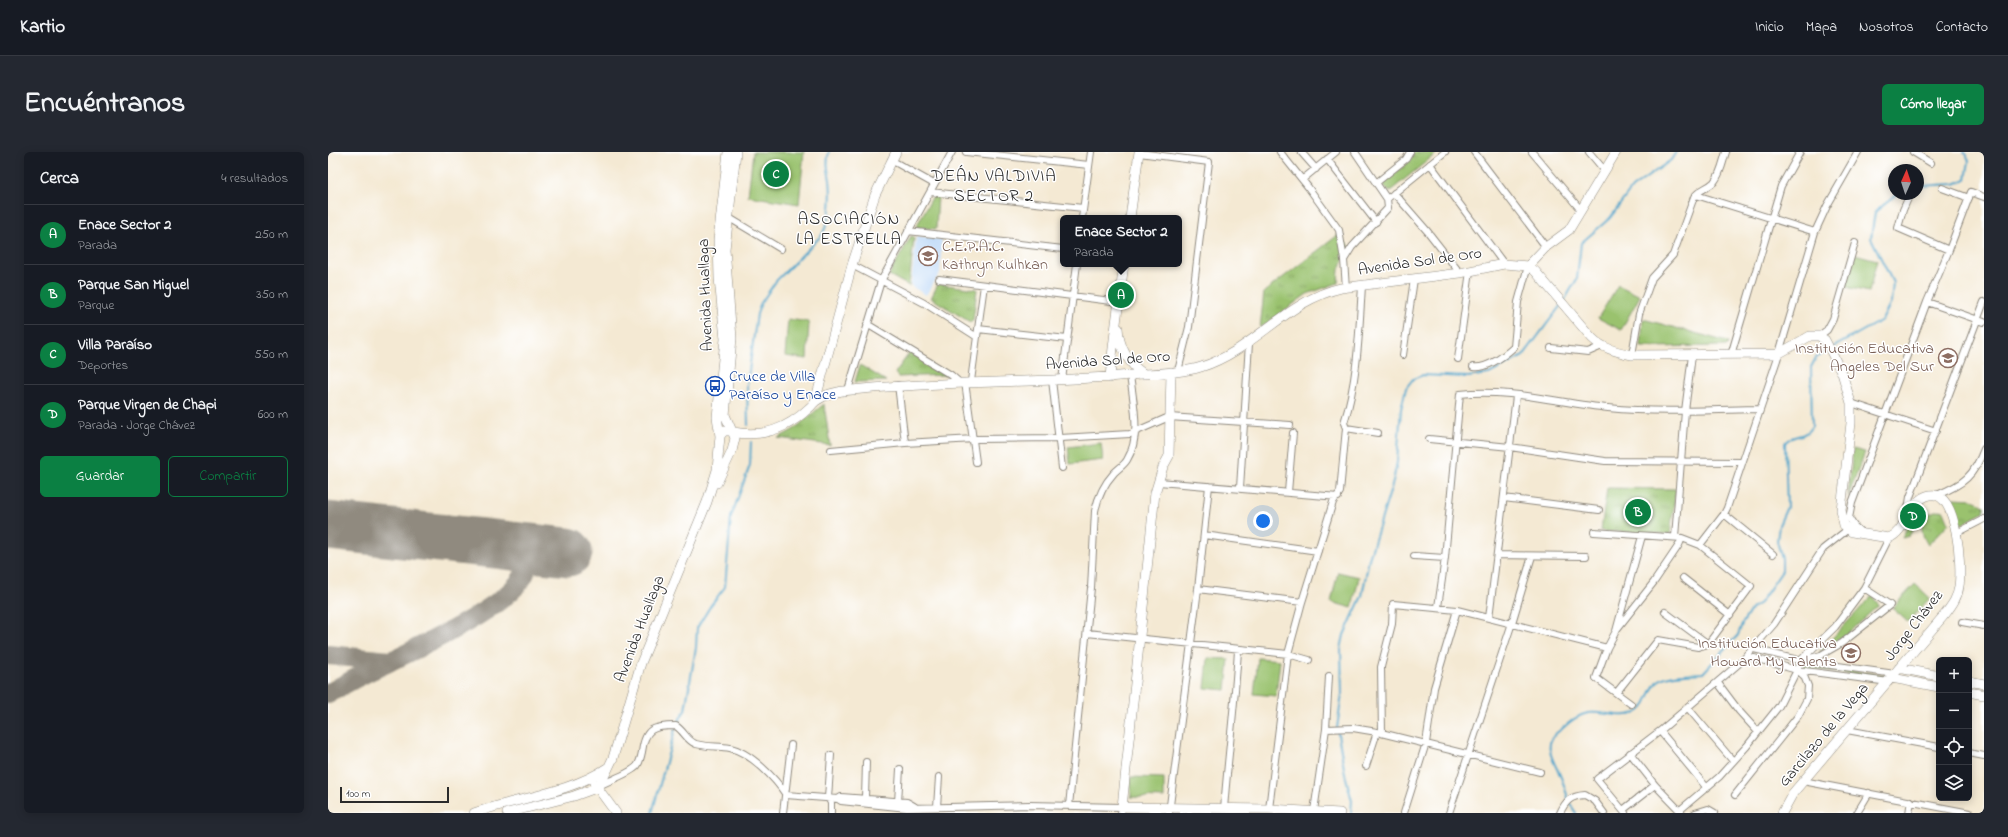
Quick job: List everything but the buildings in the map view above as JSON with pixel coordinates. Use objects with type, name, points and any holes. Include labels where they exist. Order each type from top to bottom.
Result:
[{"type":"main road","name":"Avenida Huallaga","points":[[707,502],[720,478],[733,437],[725,415],[732,338],[726,265],[725,215],[728,152]]},
{"type":"main road","name":"Avenida Huallaga","points":[[596,788],[603,779],[613,758],[645,650],[707,502],[717,470],[719,437],[717,417],[725,339],[718,258],[736,152]]},
{"type":"main road","points":[[1130,215],[1139,152]]},
{"type":"main road","points":[[1616,152],[1580,209],[1569,230],[1546,247],[1528,266],[1540,275],[1582,328],[1602,346],[1615,352],[1632,355],[1778,354],[1805,338],[1822,338],[1842,373],[1851,403],[1851,423],[1841,510],[1842,521],[1847,530],[1865,535],[1889,538],[1897,533],[1906,517],[1924,498],[1930,495],[1937,495]]},
{"type":"main road","points":[[815,402],[852,265],[875,195],[893,156]]},
{"type":"main road","name":"Avenida Sol de Oro","points":[[719,437],[724,446],[729,446],[733,437],[743,434],[760,434],[781,429],[790,425],[815,402],[824,396],[848,390],[965,382],[1110,378],[1175,372],[1212,363],[1249,343],[1307,300],[1326,292],[1460,273],[1504,264],[1528,266]]},
{"type":"main road","points":[[1110,378],[1114,334],[1117,323],[1124,267]]},
{"type":"main road","points":[[1117,323],[1123,350],[1134,366],[1144,374]]},
{"type":"main road","points":[[1175,372],[1169,417],[1169,456],[1163,467],[1156,493],[1121,810],[1212,811],[1224,808],[1340,813]]},
{"type":"main road","points":[[719,437],[724,431],[733,437]]},
{"type":"main road","name":"Jorge Chávez","points":[[1894,676],[1946,613],[1957,595],[1960,574],[1957,534],[1947,504],[1937,495]]},
{"type":"main road","points":[[1894,676],[1936,676]]},
{"type":"main road","points":[[1894,676],[1936,686]]},
{"type":"main road","name":"Garcilazo de la Vega","points":[[1782,813],[1793,793],[1894,676]]},
{"type":"main road","points":[[1972,682],[1984,684]]},
{"type":"main road","points":[[1972,693],[1984,695]]},
{"type":"main road","points":[[474,813],[499,804],[570,786],[607,768]]},
{"type":"main road","points":[[591,777],[596,788],[616,813]]},
{"type":"main road","points":[[507,813],[574,796],[596,788]]},
{"type":"street","points":[[848,390],[881,281],[952,152]]},
{"type":"street","points":[[966,152],[1089,164]]},
{"type":"street","points":[[1082,215],[1091,152]]},
{"type":"street","points":[[1139,152],[1208,162],[1188,326],[1175,372]]},
{"type":"street","points":[[1280,152],[1303,180],[1339,230],[1344,260],[1346,288]]},
{"type":"street","points":[[1301,152],[1316,169]]},
{"type":"street","points":[[1303,180],[1336,152]]},
{"type":"street","points":[[1344,260],[1357,241],[1388,208],[1387,198],[1355,152]]},
{"type":"street","points":[[1376,183],[1406,159],[1410,152]]},
{"type":"street","points":[[1387,198],[1445,152]]},
{"type":"street","points":[[1474,152],[1546,247]]},
{"type":"street","points":[[1532,152],[1580,209]]},
{"type":"street","points":[[1589,152],[1605,170]]},
{"type":"street","points":[[1632,355],[1639,314],[1652,278],[1673,255],[1696,195],[1699,191],[1713,183],[1717,177],[1726,152]]},
{"type":"street","points":[[1731,355],[1781,186],[1800,152]]},
{"type":"street","points":[[1700,544],[1724,514],[1778,354],[1815,232],[1827,206],[1858,152]]},
{"type":"street","points":[[1913,152],[1931,163]]},
{"type":"street","points":[[893,156],[934,184]]},
{"type":"street","points":[[1327,159],[1376,222]]},
{"type":"street","points":[[1430,164],[1504,264]]},
{"type":"street","points":[[1942,188],[1968,198]]},
{"type":"street","points":[[930,192],[1083,208]]},
{"type":"street","points":[[1865,535],[1851,522],[1850,510],[1927,302],[1949,250],[1968,198],[1971,192],[1984,197]]},
{"type":"street","points":[[1394,193],[1428,232],[1460,273]]},
{"type":"street","points":[[1696,195],[1772,217],[1815,232]]},
{"type":"street","points":[[1907,200],[1898,228],[1949,250]]},
{"type":"street","points":[[725,215],[781,249]]},
{"type":"street","points":[[908,231],[1060,249]]},
{"type":"street","points":[[1822,338],[1833,319],[1855,243]]},
{"type":"street","points":[[852,265],[924,303],[977,337]]},
{"type":"street","points":[[1473,367],[1481,368],[1505,355],[1514,347],[1518,302],[1528,266]]},
{"type":"street","points":[[1062,380],[1076,267]]},
{"type":"street","points":[[1458,359],[1470,271]]},
{"type":"street","points":[[939,279],[1119,302]]},
{"type":"street","points":[[1403,355],[1414,279]]},
{"type":"street","points":[[976,462],[965,382],[977,337],[984,285]]},
{"type":"street","points":[[1269,809],[1288,654],[1332,502],[1338,497],[1340,492],[1346,428],[1344,423],[1352,391],[1359,339],[1362,286]]},
{"type":"street","points":[[1927,302],[1981,320]]},
{"type":"street","points":[[1906,517],[1910,497],[1981,320],[1984,302]]},
{"type":"street","points":[[867,324],[965,382]]},
{"type":"street","points":[[978,329],[1066,339]]},
{"type":"street","points":[[1240,488],[1249,343]]},
{"type":"street","points":[[1551,348],[1588,352],[1602,346]]},
{"type":"street","points":[[1616,631],[1654,582],[1679,545],[1685,411],[1692,355]]},
{"type":"street","points":[[1069,806],[1087,633],[1097,500],[1114,473],[1127,461],[1136,432],[1130,375]]},
{"type":"street","points":[[1052,380],[1060,438],[1062,468]]},
{"type":"street","points":[[898,386],[905,443]]},
{"type":"street","points":[[1438,607],[1445,558],[1460,394],[1487,393],[1607,408],[1685,411],[1760,409]]},
{"type":"street","points":[[1489,618],[1516,396]]},
{"type":"street","points":[[1851,403],[1936,430]]},
{"type":"street","points":[[831,450],[905,443],[974,439],[1060,438],[1130,434],[1169,417],[1290,425]]},
{"type":"street","points":[[1346,428],[1378,433]]},
{"type":"street","points":[[1288,492],[1293,433]]},
{"type":"street","points":[[1429,439],[1510,447],[1605,461],[1742,462]]},
{"type":"street","points":[[1937,495],[1972,474],[1984,449]]},
{"type":"street","points":[[1158,482],[1338,497]]},
{"type":"street","points":[[1170,810],[1198,589],[1209,486]]},
{"type":"street","points":[[1504,498],[1599,510]]},
{"type":"street","points":[[1724,514],[1773,554]]},
{"type":"street","points":[[1957,534],[1984,519]]},
{"type":"street","points":[[1656,785],[1624,811],[1597,779],[1660,731],[1718,683],[1747,656],[1774,624],[1823,549],[1847,530]]},
{"type":"street","points":[[1594,532],[1679,537],[1700,544],[1751,586],[1708,644],[1698,647],[1658,640],[1617,692]]},
{"type":"street","points":[[1204,535],[1318,551]]},
{"type":"street","points":[[1631,704],[1617,692],[1596,678],[1607,648],[1616,631],[1642,536]]},
{"type":"street","points":[[1630,753],[1656,785],[1681,812],[1707,788],[1733,760],[1779,706],[1800,661],[1835,627],[1864,588],[1889,538]]},
{"type":"street","points":[[1497,555],[1586,556]]},
{"type":"street","points":[[1414,556],[1445,558]]},
{"type":"street","points":[[1449,813],[1470,754],[1532,556]]},
{"type":"street","points":[[1683,578],[1730,615]]},
{"type":"street","points":[[1800,661],[1821,655],[1842,643],[1890,606],[1864,588]]},
{"type":"street","points":[[1198,589],[1302,602]]},
{"type":"street","points":[[1366,766],[1380,733],[1381,667],[1392,624],[1393,604],[1438,607],[1457,610],[1607,648]]},
{"type":"street","points":[[1404,813],[1426,743],[1434,688],[1457,610]]},
{"type":"street","points":[[1665,612],[1708,644]]},
{"type":"street","points":[[1962,622],[1984,626]]},
{"type":"street","points":[[1087,633],[1238,650],[1288,654],[1309,660]]},
{"type":"street","points":[[1754,648],[1800,661],[1894,676]]},
{"type":"street","points":[[1224,808],[1229,743],[1236,699],[1238,650]]},
{"type":"street","points":[[1747,656],[1797,670],[1894,676]]},
{"type":"street","points":[[1735,795],[1798,716],[1807,699],[1808,686],[1804,676],[1797,670]]},
{"type":"street","points":[[1319,811],[1329,676]]},
{"type":"street","points":[[1718,683],[1738,711],[1758,732]]},
{"type":"street","points":[[1688,708],[1733,760]]},
{"type":"street","points":[[596,788],[635,768],[639,763],[645,736],[650,731],[657,727],[676,726],[696,744],[729,748],[744,754],[779,784],[786,795]]},
{"type":"street","points":[[1326,729],[1353,728],[1380,733],[1540,772]]},
{"type":"street","points":[[1847,730],[1936,746]]},
{"type":"street","points":[[1660,731],[1707,788]]},
{"type":"street","points":[[784,813],[784,801],[786,795],[791,745]]},
{"type":"street","points":[[1972,754],[1984,756]]},
{"type":"street","points":[[830,755],[828,798],[831,804],[831,813]]},
{"type":"street","points":[[865,798],[866,762]]},
{"type":"street","points":[[607,768],[612,772],[625,773]]},
{"type":"street","points":[[898,802],[900,769]]},
{"type":"street","points":[[933,809],[939,777]]},
{"type":"street","points":[[1803,781],[1970,813]]},
{"type":"street","points":[[1857,813],[1869,793]]},
{"type":"street","points":[[1560,813],[1565,802],[1573,796],[1585,794],[1595,801],[1604,813]]},
{"type":"street","points":[[786,795],[838,799],[841,801],[907,808],[914,806]]},
{"type":"street","points":[[838,799],[841,797],[865,798],[907,802],[914,806],[933,809],[1069,806],[1121,810]]},
{"type":"street","points":[[1909,813],[1911,801]]},
{"type":"street","points":[[1695,813],[1708,808],[1715,813]]},
{"type":"shaded area","name":"C.E.P.A.C. Kathryn Kulhkan","points":[[916,237],[942,239],[940,273],[926,295],[911,286]]},
{"type":"green space","points":[[753,152],[804,152],[799,204],[748,196]]},
{"type":"green space","points":[[1414,152],[1438,152],[1389,192],[1382,183],[1410,161]]},
{"type":"green space","points":[[933,196],[938,196],[936,229],[916,227]]},
{"type":"green space","points":[[1338,235],[1350,247],[1339,269],[1338,283],[1307,294],[1260,328],[1264,292]]},
{"type":"green space","points":[[911,236],[914,237],[909,286],[889,275]]},
{"type":"green space","points":[[1855,254],[1877,260],[1869,292],[1846,287]]},
{"type":"green space","points":[[938,284],[977,289],[973,320],[970,322],[931,298]]},
{"type":"green space","points":[[1618,285],[1640,296],[1621,330],[1598,318]]},
{"type":"green space","points":[[788,319],[809,322],[807,359],[785,356]]},
{"type":"green space","points":[[1643,319],[1728,342],[1727,346],[1641,347]]},
{"type":"green space","points":[[910,352],[945,375],[898,377],[895,373]]},
{"type":"green space","points":[[860,365],[886,381],[855,382]]},
{"type":"green space","points":[[824,404],[830,445],[778,438],[793,430]]},
{"type":"green space","points":[[1101,443],[1103,460],[1070,464],[1068,447]]},
{"type":"green space","points":[[1853,449],[1865,452],[1848,497]]},
{"type":"green space","points":[[1607,488],[1676,489],[1670,534],[1601,531]]},
{"type":"green space","points":[[1954,498],[1973,499],[1984,506],[1984,512],[1960,525],[1951,502]]},
{"type":"green space","points":[[1922,509],[1925,511],[1909,536],[1902,538],[1911,520]]},
{"type":"green space","points":[[1940,510],[1944,511],[1949,523],[1928,545],[1923,534],[1922,523],[1924,518],[1928,515]]},
{"type":"green space","points":[[1338,572],[1359,577],[1352,608],[1331,602]]},
{"type":"green space","points":[[1915,584],[1930,598],[1908,622],[1892,608]]},
{"type":"green space","points":[[1872,596],[1879,605],[1842,638],[1819,652]]},
{"type":"green space","points":[[1208,658],[1229,659],[1226,690],[1205,688]]},
{"type":"green space","points":[[1258,658],[1280,660],[1276,696],[1254,694]]},
{"type":"green space","points":[[1804,665],[1884,675],[1884,678],[1804,668]]},
{"type":"green space","points":[[1131,777],[1164,778],[1164,798],[1131,797]]},
{"type":"waterway","points":[[748,425],[747,385],[757,314],[761,303],[776,281],[822,235],[825,229],[831,201],[831,187],[827,163],[829,152]]},
{"type":"waterway","points":[[1564,301],[1577,279],[1581,243],[1610,218],[1632,188],[1671,160],[1676,152]]},
{"type":"waterway","points":[[1924,186],[1954,184],[1966,179],[1969,161],[1964,152]]},
{"type":"waterway","points":[[1832,348],[1882,320],[1891,303],[1893,283],[1871,238],[1875,212],[1890,200]]},
{"type":"waterway","points":[[1351,813],[1352,801],[1345,774],[1337,728],[1342,694],[1341,649],[1344,635],[1362,596],[1369,559],[1393,482],[1397,462],[1401,409],[1406,388],[1413,379],[1423,375],[1468,377],[1489,374],[1523,356],[1561,305]]},
{"type":"waterway","points":[[1576,813],[1569,801],[1562,780],[1550,753],[1550,742],[1554,736],[1572,720],[1584,714],[1594,713],[1631,715],[1636,713],[1644,707],[1653,687],[1665,677],[1703,673],[1738,635],[1742,624],[1752,608],[1760,603],[1782,571],[1782,559],[1777,541],[1779,525],[1787,507],[1785,443],[1791,438],[1802,435],[1812,426],[1811,367],[1816,358],[1828,350]]},
{"type":"waterway","points":[[652,813],[676,726],[685,710],[696,648],[697,628],[711,605],[725,587],[731,517],[750,465],[751,442]]},
{"type":"taxiway","points":[[328,694],[357,677],[454,630],[483,612],[507,594],[523,576],[526,560],[510,546]]},
{"type":"taxiway","points":[[328,655],[390,661]]},
{"type":"runway","points":[[328,526],[568,552]]},
{"type":"place","name":"Villa Paraíso","points":[[776,174]]},
{"type":"place","name":"C.E.P.A.C. Kathryn Kulhkan","points":[[928,256]]},
{"type":"place","name":"Enace Sector 2","points":[[1121,295]]},
{"type":"place","name":"Institución Educativa Angeles Del Sur","points":[[1948,358]]},
{"type":"place","name":"Cruce de Villa Paraíso y Enace","points":[[715,386]]},
{"type":"place","name":"Parque San Miguel","points":[[1638,512]]},
{"type":"place","name":"Parque Virgen de Chapi","points":[[1913,516]]},
{"type":"place","name":"Institución Educativa Howard My Talents","points":[[1851,653]]},
{"type":"district","name":"DEÁN VALDIVIA SECTOR 2","points":[[994,186]]},
{"type":"district","name":"ASOCIACIÓN LA ESTRELLA","points":[[849,229]]}]
